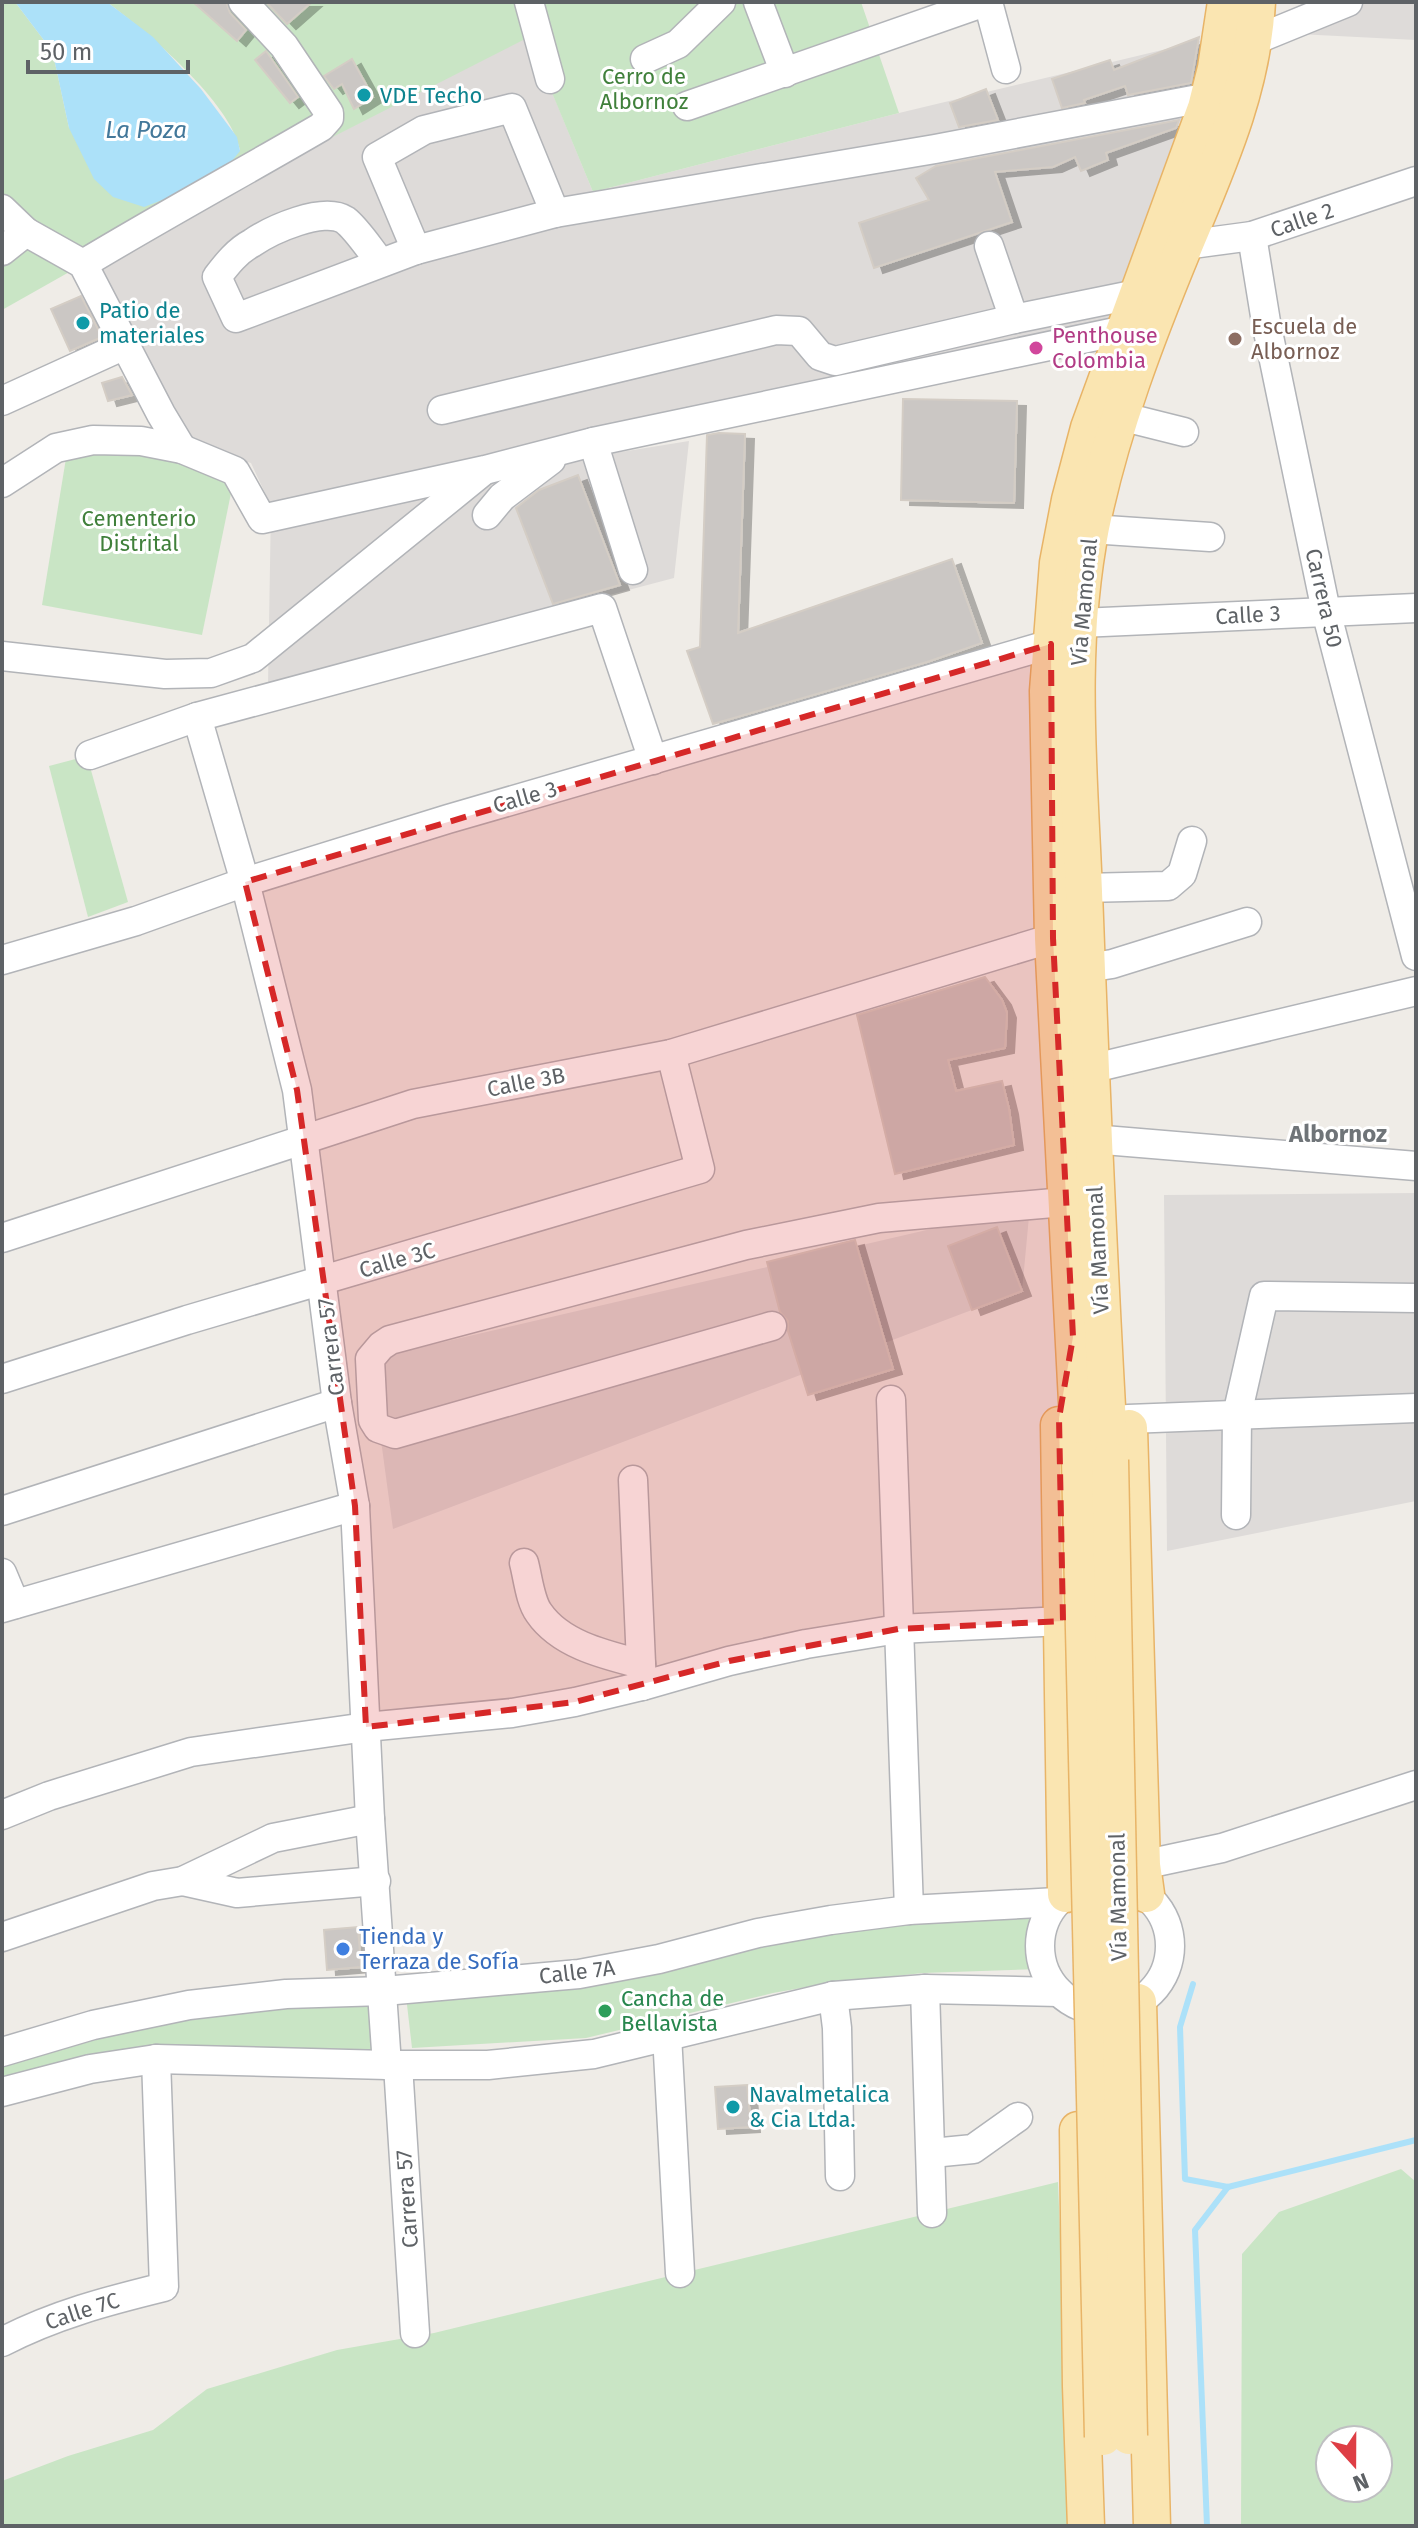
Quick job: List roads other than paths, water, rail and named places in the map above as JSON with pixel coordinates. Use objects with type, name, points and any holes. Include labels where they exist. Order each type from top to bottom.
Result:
[{"type":"main road","name":"Vía Mamonal","points":[[1088,1337],[1065,1202],[1053,938],[1048,691],[1058,563],[1070,500],[1089,428],[1206,108],[1216,68],[1226,2]]},
{"type":"main road","name":"Vía Mamonal","points":[[1129,2526],[1116,2436],[1095,1460],[1088,1337],[1092,1139],[1076,705],[1080,623],[1091,529],[1120,416],[1238,108],[1255,40],[1257,2]]},
{"type":"main road","points":[[1088,1337],[1128,1419],[1144,1880]]},
{"type":"main road","points":[[1061,1898],[1063,1621],[1059,1418],[1088,1337]]},
{"type":"main road","points":[[1068,1998],[1086,2526]]},
{"type":"main road","points":[[1138,2002],[1152,2526]]},
{"type":"main road","name":"Vía Mamonal","points":[[1103,2526],[1116,2436]]},
{"type":"street","points":[[83,264],[321,127],[329,118],[329,113],[284,46],[243,2]]},
{"type":"street","points":[[529,2],[550,79]]},
{"type":"street","points":[[645,59],[678,44],[721,2]]},
{"type":"street","points":[[758,2],[785,73]]},
{"type":"street","points":[[687,106],[986,2],[1006,69]]},
{"type":"street","points":[[1255,40],[1348,2]]},
{"type":"street","points":[[381,263],[344,219],[323,215],[286,225],[250,243],[231,259],[217,277],[236,318],[416,250],[555,213],[935,149],[1193,100],[1206,108]]},
{"type":"street","points":[[416,250],[377,157],[424,130],[512,108],[555,213]]},
{"type":"street","name":"Calle 2","points":[[1185,245],[1252,236],[1416,181]]},
{"type":"street","points":[[2,209],[26,232],[83,264],[182,449]]},
{"type":"street","points":[[2,251],[26,232]]},
{"type":"street","name":"Carrera 50","points":[[1252,236],[1266,322],[1326,611],[1416,956]]},
{"type":"street","points":[[989,246],[1014,319]]},
{"type":"street","points":[[442,410],[776,330],[799,331],[820,356],[835,361],[1137,294]]},
{"type":"street","points":[[2,483],[56,448],[93,440],[141,441],[182,449],[235,471],[262,519],[485,470],[593,442],[1125,330]]},
{"type":"street","points":[[2,401],[125,345]]},
{"type":"street","points":[[1120,416],[1184,432]]},
{"type":"street","points":[[593,442],[633,570]]},
{"type":"street","points":[[487,515],[502,497],[561,452]]},
{"type":"street","points":[[2,656],[165,674],[211,673],[253,658],[485,470]]},
{"type":"street","points":[[1091,529],[1210,537]]},
{"type":"street","points":[[90,755],[197,717],[602,608],[653,760]]},
{"type":"street","name":"Calle 3","points":[[1080,623],[1416,608]]},
{"type":"street","name":"Calle 3","points":[[2,960],[136,921],[245,882],[448,819],[1051,644]]},
{"type":"street","name":"Carrera 57","points":[[197,717],[245,882],[297,1090],[337,1403],[355,1506],[370,1819],[415,2333]]},
{"type":"street","points":[[1083,888],[1168,886],[1182,874],[1192,841]]},
{"type":"street","points":[[1086,968],[1112,964],[1247,922]]},
{"type":"street","name":"Calle 3B","points":[[2,1238],[413,1104],[671,1054],[1053,938]]},
{"type":"street","points":[[1090,1069],[1416,991]]},
{"type":"street","name":"Calle 3C","points":[[2,1379],[187,1320],[700,1169],[671,1054]]},
{"type":"street","points":[[1092,1139],[1416,1166]]},
{"type":"street","points":[[772,1326],[395,1434],[378,1428],[373,1420],[370,1359],[390,1340],[746,1245],[879,1218],[1065,1202]]},
{"type":"street","points":[[1236,1515],[1237,1415],[1264,1296],[1416,1298]]},
{"type":"street","points":[[891,1400],[909,1910]]},
{"type":"street","points":[[2,1511],[337,1403]]},
{"type":"street","points":[[1128,1419],[1416,1408]]},
{"type":"street","points":[[633,1480],[641,1675]]},
{"type":"street","points":[[2,1573],[8,1606],[355,1506]]},
{"type":"street","points":[[524,1563],[538,1612],[558,1630],[591,1651],[641,1675]]},
{"type":"street","points":[[2,1815],[49,1796],[191,1752],[366,1727],[512,1713],[575,1702],[641,1675],[898,1629],[1063,1621]]},
{"type":"street","points":[[1068,1998],[1047,1976],[1040,1948],[1046,1919],[1061,1898],[1080,1885],[1113,1881],[1129,1885],[1222,1848],[1416,1785]]},
{"type":"street","points":[[2,1937],[153,1886],[183,1881],[273,1838],[370,1819]]},
{"type":"street","points":[[2,2092],[90,2069],[156,2059],[488,2065],[594,2054],[833,1996],[925,1989],[1068,1998],[1097,2010],[1119,2009],[1138,2002],[1153,1990],[1163,1976],[1169,1959],[1167,1923],[1144,1880]]},
{"type":"street","points":[[183,1881],[237,1893],[376,1881]]},
{"type":"street","name":"Calle 7A","points":[[2,2052],[93,2025],[189,2005],[286,1994],[384,1991],[579,1974],[659,1959],[758,1933],[909,1910],[1061,1898]]},
{"type":"street","points":[[925,1989],[932,2213]]},
{"type":"street","points":[[833,1996],[837,2028],[840,2176]]},
{"type":"street","points":[[667,2035],[680,2273]]},
{"type":"street","name":"Calle 7C","points":[[2,2342],[60,2315],[164,2287],[156,2059]]},
{"type":"street","points":[[932,2153],[973,2149],[1018,2117]]},
{"type":"water","name":"La Poza","points":[[15,2],[107,2],[153,37],[201,89],[237,137],[240,151],[226,168],[201,185],[144,207],[113,197],[94,179],[69,128],[55,63],[43,39]]},
{"type":"waterway","points":[[1193,1984],[1180,2027],[1185,2179],[1228,2187],[1416,2140]]},
{"type":"waterway","points":[[1207,2526],[1195,2230],[1228,2187]]},
{"type":"place","name":"VDE Techo","points":[[364,95]]},
{"type":"place","name":"Patio de materiales","points":[[83,323]]},
{"type":"place","name":"Escuela de Albornoz","points":[[1235,339]]},
{"type":"place","name":"Penthouse Colombia","points":[[1036,348]]},
{"type":"place","name":"Tienda y Terraza de Sofía","points":[[343,1949]]},
{"type":"place","name":"Cancha de Bellavista","points":[[605,2011]]},
{"type":"place","name":"Navalmetalica & Cia Ltda.","points":[[733,2107]]},
{"type":"district","name":"Albornoz","points":[[1338,1134]]},
{"type":"park label","name":"Cerro de Albornoz","points":[[644,88]]},
{"type":"park label","name":"Cementerio Distrital","points":[[139,530]]}]
